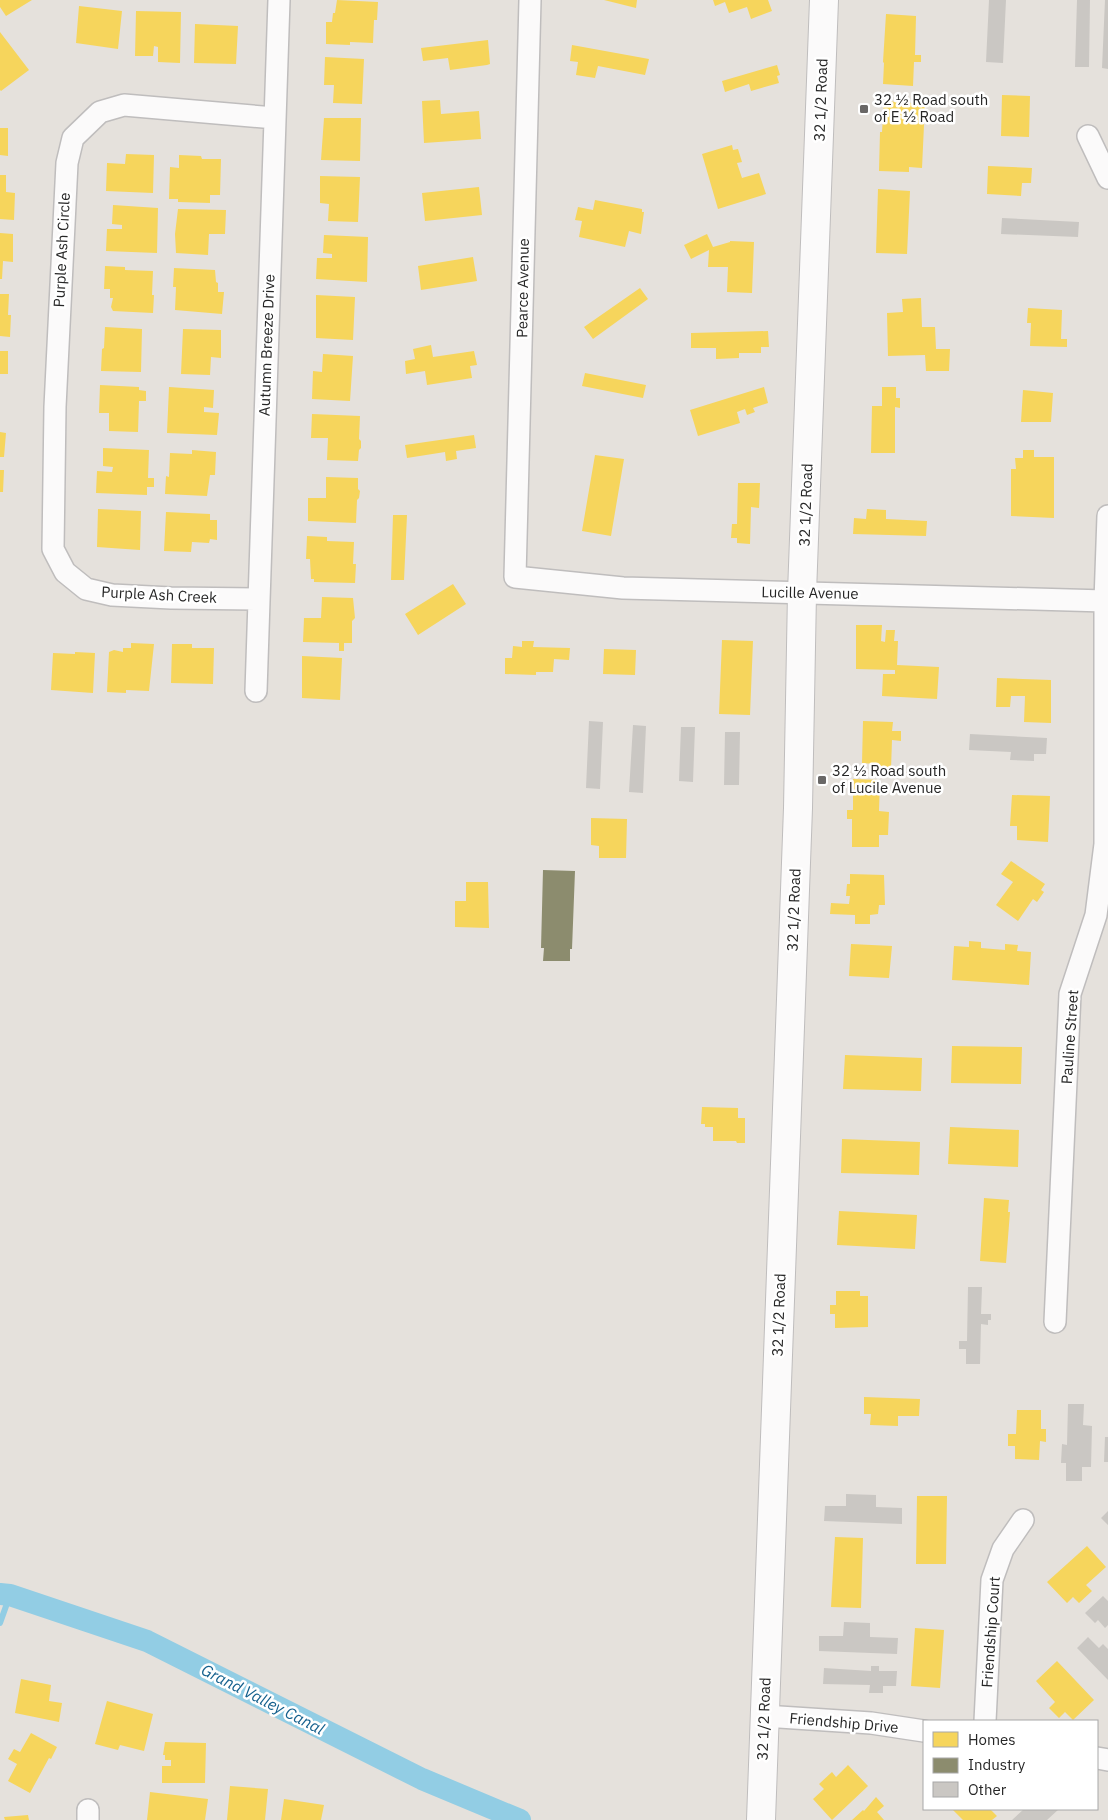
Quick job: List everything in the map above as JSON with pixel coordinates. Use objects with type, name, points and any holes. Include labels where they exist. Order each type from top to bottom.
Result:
[{"type":"street","name":"Autumn Breeze Drive","points":[[256,691],[279,0]]},
{"type":"street","name":"Pearce Avenue","points":[[515,577],[530,0]]},
{"type":"street","name":"32 1/2 Road","points":[[761,1820],[798,808],[802,593],[824,0]]},
{"type":"street","name":"Purple Ash Circle","points":[[65,572],[53,549],[55,408],[67,163],[73,138],[100,112],[124,106],[274,118]]},
{"type":"street","points":[[1088,136],[1108,178]]},
{"type":"street","name":"Pauline Street","points":[[1055,1322],[1070,994],[1096,914],[1104,844],[1105,601],[1108,516]]},
{"type":"street","name":"Purple Ash Creek","points":[[65,572],[86,589],[112,595],[259,599]]},
{"type":"street","name":"Lucille Avenue","points":[[515,577],[623,588],[1105,601]]},
{"type":"street","name":"Friendship Court","points":[[985,1720],[992,1580],[1003,1549],[1023,1520]]},
{"type":"street","name":"Friendship Drive","points":[[764,1716],[871,1723],[923,1731]]},
{"type":"building: Homes","points":[[0,0],[32,0],[6,16],[0,7]]},
{"type":"building: Homes","points":[[337,0],[378,2],[377,20],[374,20],[373,43],[350,42],[350,45],[326,44],[326,22],[332,22]]},
{"type":"building: Homes","points":[[604,0],[637,0],[636,8]]},
{"type":"building: Homes","points":[[713,0],[768,0],[772,11],[751,19],[747,7],[729,13],[725,2],[715,6]]},
{"type":"building: Homes","points":[[79,6],[122,11],[118,49],[76,43]]},
{"type":"building: Homes","points":[[136,11],[181,12],[180,63],[158,62],[158,47],[154,46],[153,56],[135,56]]},
{"type":"building: Homes","points":[[886,14],[916,16],[915,55],[921,55],[921,62],[914,62],[913,86],[883,84]]},
{"type":"building: Homes","points":[[195,24],[238,26],[236,64],[194,63]]},
{"type":"building: Homes","points":[[0,32],[29,70],[1,91],[0,90]]},
{"type":"building: Homes","points":[[488,40],[490,64],[487,65],[450,70],[448,58],[423,61],[421,48]]},
{"type":"building: Homes","points":[[572,45],[649,59],[645,75],[598,66],[595,78],[576,75],[578,62],[570,61]]},
{"type":"building: Homes","points":[[325,57],[364,59],[362,104],[333,103],[334,85],[324,85]]},
{"type":"building: Homes","points":[[777,65],[780,75],[777,76],[779,83],[751,91],[749,84],[725,92],[722,81]]},
{"type":"building: Homes","points":[[1002,95],[1030,96],[1029,137],[1001,136]]},
{"type":"building: Homes","points":[[440,100],[441,114],[479,111],[481,139],[424,143],[422,101]]},
{"type":"building: Homes","points":[[884,101],[925,104],[922,168],[909,167],[909,172],[879,171],[880,132],[882,132]]},
{"type":"building: Homes","points":[[324,118],[361,118],[360,161],[321,160]]},
{"type":"building: Homes","points":[[0,128],[8,128],[8,156],[0,155]]},
{"type":"building: Homes","points":[[732,145],[733,150],[738,149],[742,162],[737,163],[742,178],[759,173],[766,194],[718,209],[702,154]]},
{"type":"building: Homes","points":[[126,154],[154,155],[153,193],[106,191],[107,163],[125,164]]},
{"type":"building: Homes","points":[[179,155],[201,156],[202,159],[221,159],[220,195],[210,195],[210,203],[178,202],[178,199],[169,199],[170,167],[179,168]]},
{"type":"building: Homes","points":[[988,166],[1032,168],[1031,183],[1022,183],[1021,196],[987,194]]},
{"type":"building: Homes","points":[[0,175],[6,175],[6,192],[15,193],[14,220],[0,219]]},
{"type":"building: Homes","points":[[320,176],[360,177],[358,222],[328,221],[329,204],[320,203]]},
{"type":"building: Homes","points":[[479,187],[482,215],[425,221],[422,193]]},
{"type":"building: Homes","points":[[878,189],[910,191],[907,254],[876,253]]},
{"type":"building: Homes","points":[[595,200],[642,209],[642,212],[644,212],[641,234],[629,231],[625,247],[579,237],[582,221],[575,220],[578,207],[593,210]]},
{"type":"building: Homes","points":[[113,205],[158,208],[157,253],[106,251],[107,229],[122,229],[122,225],[112,224]]},
{"type":"building: Homes","points":[[178,209],[226,210],[225,234],[209,234],[208,255],[176,253],[175,234]]},
{"type":"building: Homes","points":[[0,233],[13,234],[13,262],[3,261],[2,279],[0,279]]},
{"type":"building: Homes","points":[[707,234],[713,247],[730,241],[754,242],[752,293],[727,292],[728,267],[708,267],[709,250],[691,259],[684,245]]},
{"type":"building: Homes","points":[[324,235],[368,237],[367,282],[316,279],[317,258],[332,258],[332,254],[323,253]]},
{"type":"building: Homes","points":[[473,257],[477,281],[421,290],[418,266]]},
{"type":"building: Homes","points":[[105,266],[125,267],[125,270],[153,271],[153,313],[113,311],[111,307],[113,298],[110,298],[110,289],[104,289]]},
{"type":"building: Homes","points":[[174,268],[215,270],[218,292],[224,292],[222,314],[175,310],[176,287],[173,287]]},
{"type":"building: Homes","points":[[640,288],[648,299],[593,339],[584,327]]},
{"type":"building: Homes","points":[[0,294],[9,294],[8,315],[11,315],[10,337],[0,336]]},
{"type":"building: Homes","points":[[316,295],[355,297],[353,340],[316,338]]},
{"type":"building: Homes","points":[[921,298],[922,327],[935,327],[936,349],[950,349],[949,371],[926,371],[925,355],[888,356],[887,313],[903,312],[902,299]]},
{"type":"building: Homes","points":[[1028,308],[1062,310],[1061,339],[1067,339],[1067,347],[1030,346],[1031,323],[1027,323]]},
{"type":"building: Homes","points":[[105,327],[142,329],[141,372],[101,371]]},
{"type":"building: Homes","points":[[183,329],[221,330],[221,358],[211,357],[210,375],[181,374]]},
{"type":"building: Homes","points":[[768,331],[769,347],[761,347],[761,353],[739,353],[739,358],[716,359],[716,348],[691,348],[691,333]]},
{"type":"building: Homes","points":[[431,345],[433,357],[474,351],[477,365],[470,366],[472,378],[427,385],[425,371],[406,374],[405,361],[415,359],[413,349]]},
{"type":"building: Homes","points":[[0,351],[8,351],[8,374],[0,374]]},
{"type":"building: Homes","points":[[323,354],[353,356],[350,401],[312,399],[313,371],[322,372]]},
{"type":"building: Homes","points":[[585,373],[646,385],[643,398],[582,386]]},
{"type":"building: Homes","points":[[100,385],[139,387],[139,390],[146,391],[146,401],[139,401],[138,432],[109,431],[109,413],[99,413]]},
{"type":"building: Homes","points":[[169,387],[214,390],[213,408],[204,407],[204,412],[219,413],[217,435],[167,433]]},
{"type":"building: Homes","points":[[764,387],[768,403],[753,408],[755,412],[747,415],[745,409],[737,412],[740,423],[698,436],[690,410]]},
{"type":"building: Homes","points":[[882,387],[896,387],[896,398],[900,398],[900,408],[895,407],[895,453],[871,453],[872,406],[882,406]]},
{"type":"building: Homes","points":[[1023,390],[1053,393],[1051,422],[1021,422]]},
{"type":"building: Homes","points":[[312,414],[360,416],[359,439],[361,441],[361,448],[358,461],[327,460],[328,438],[311,438]]},
{"type":"building: Homes","points":[[0,432],[6,433],[4,457],[0,457]]},
{"type":"building: Homes","points":[[474,435],[476,448],[456,451],[457,459],[446,461],[445,452],[407,458],[405,445]]},
{"type":"building: Homes","points":[[103,448],[149,450],[148,478],[154,478],[154,487],[147,487],[147,495],[96,493],[97,471],[112,472],[113,467],[103,466]]},
{"type":"building: Homes","points":[[192,450],[216,452],[215,475],[210,475],[207,496],[165,494],[166,476],[169,477],[170,453],[192,454]]},
{"type":"building: Homes","points":[[1023,450],[1034,450],[1034,457],[1054,457],[1054,518],[1011,516],[1011,469],[1016,469],[1015,458],[1023,458]]},
{"type":"building: Homes","points":[[595,455],[624,459],[611,536],[582,531]]},
{"type":"building: Homes","points":[[0,470],[4,470],[3,492],[0,492]]},
{"type":"building: Homes","points":[[326,477],[358,478],[358,489],[360,491],[357,500],[356,523],[308,521],[308,498],[326,498]]},
{"type":"building: Homes","points":[[738,483],[760,483],[759,508],[751,507],[750,544],[737,543],[737,538],[731,538],[732,524],[737,524]]},
{"type":"building: Homes","points":[[98,509],[141,511],[140,550],[97,547]]},
{"type":"building: Homes","points":[[867,509],[886,510],[886,519],[927,521],[926,536],[853,534],[854,518],[866,519]]},
{"type":"building: Homes","points":[[166,512],[210,514],[210,520],[217,520],[217,540],[210,539],[209,543],[192,542],[191,552],[164,551]]},
{"type":"building: Homes","points":[[393,515],[407,515],[404,580],[391,580]]},
{"type":"building: Homes","points":[[307,536],[327,537],[327,541],[354,542],[353,564],[356,564],[355,583],[314,582],[314,579],[311,579],[310,559],[306,559]]},
{"type":"building: Homes","points":[[453,584],[466,604],[418,635],[405,614]]},
{"type":"building: Homes","points":[[322,597],[353,598],[355,618],[352,621],[352,643],[344,643],[344,651],[339,651],[339,643],[303,642],[304,618],[321,618]]},
{"type":"building: Homes","points":[[856,625],[882,625],[881,641],[885,642],[886,630],[895,630],[894,641],[898,641],[897,665],[939,667],[937,699],[882,696],[883,674],[895,674],[895,670],[856,669]]},
{"type":"building: Homes","points":[[722,640],[753,641],[750,715],[719,714]]},
{"type":"building: Homes","points":[[522,641],[534,641],[533,647],[570,648],[569,660],[554,659],[553,672],[536,672],[536,675],[505,674],[505,658],[512,658],[513,646],[522,647]]},
{"type":"building: Homes","points":[[131,643],[154,644],[149,691],[126,690],[126,693],[107,692],[109,652],[114,650],[123,652],[123,648],[131,648]]},
{"type":"building: Homes","points":[[172,644],[192,644],[192,648],[214,648],[213,684],[171,683]]},
{"type":"building: Homes","points":[[604,649],[636,650],[635,675],[603,674]]},
{"type":"building: Homes","points":[[75,652],[95,653],[93,693],[51,690],[53,653],[75,654]]},
{"type":"building: Homes","points":[[302,656],[342,658],[340,700],[302,698]]},
{"type":"building: Homes","points":[[997,678],[1051,680],[1051,723],[1024,722],[1025,696],[1011,696],[1010,707],[996,707]]},
{"type":"building: Homes","points":[[863,721],[893,722],[892,731],[901,731],[901,741],[892,740],[891,769],[875,768],[875,764],[862,763]]},
{"type":"building: Homes","points":[[853,779],[880,780],[879,811],[889,812],[888,835],[879,835],[879,847],[852,847],[852,819],[847,819],[847,810],[853,810]]},
{"type":"building: Homes","points":[[1012,795],[1050,796],[1048,842],[1017,840],[1017,826],[1010,826]]},
{"type":"building: Homes","points":[[591,818],[627,819],[626,858],[599,858],[599,846],[591,845]]},
{"type":"building: Homes","points":[[1011,861],[1045,884],[1041,890],[1044,892],[1037,902],[1033,899],[1018,921],[996,905],[1013,882],[1001,874]]},
{"type":"building: Homes","points":[[850,874],[884,875],[885,905],[879,905],[878,914],[870,915],[870,924],[855,924],[855,915],[830,914],[831,903],[849,904],[850,896],[846,896],[847,884],[850,884]]},
{"type":"building: Homes","points":[[466,882],[488,882],[489,928],[455,927],[455,901],[466,901]]},
{"type":"building: Homes","points":[[969,941],[981,942],[981,948],[1005,950],[1005,944],[1018,945],[1017,951],[1031,952],[1029,985],[952,980],[954,946],[969,947]]},
{"type":"building: Homes","points":[[851,944],[892,946],[889,978],[849,976]]},
{"type":"building: Homes","points":[[952,1046],[1022,1047],[1021,1084],[951,1083]]},
{"type":"building: Homes","points":[[845,1055],[922,1058],[921,1091],[843,1089]]},
{"type":"building: Homes","points":[[702,1107],[738,1108],[738,1118],[745,1118],[745,1143],[713,1141],[713,1127],[705,1127],[705,1124],[701,1124]]},
{"type":"building: Homes","points":[[950,1127],[1019,1130],[1018,1167],[948,1164]]},
{"type":"building: Homes","points":[[842,1139],[920,1142],[919,1175],[841,1173]]},
{"type":"building: Homes","points":[[984,1198],[1009,1200],[1008,1212],[1010,1212],[1006,1263],[980,1261]]},
{"type":"building: Homes","points":[[839,1211],[917,1215],[915,1249],[837,1245]]},
{"type":"building: Homes","points":[[836,1291],[860,1291],[860,1296],[868,1296],[868,1327],[835,1328],[835,1314],[830,1314],[830,1305],[836,1305]]},
{"type":"building: Homes","points":[[864,1397],[920,1399],[919,1416],[898,1416],[898,1426],[870,1425],[871,1414],[864,1414]]},
{"type":"building: Homes","points":[[1017,1410],[1041,1410],[1041,1429],[1046,1429],[1046,1442],[1040,1441],[1039,1460],[1015,1459],[1015,1446],[1008,1446],[1008,1434],[1016,1434]]},
{"type":"building: Homes","points":[[917,1496],[947,1496],[946,1564],[916,1564]]},
{"type":"building: Homes","points":[[835,1537],[863,1538],[861,1608],[831,1607]]},
{"type":"building: Homes","points":[[1087,1546],[1106,1567],[1086,1585],[1092,1591],[1079,1603],[1073,1597],[1067,1603],[1047,1582]]},
{"type":"building: Homes","points":[[915,1628],[944,1630],[940,1688],[911,1686]]},
{"type":"building: Homes","points":[[1057,1661],[1094,1700],[1073,1720],[1065,1712],[1059,1718],[1049,1708],[1055,1702],[1036,1681]]},
{"type":"building: Homes","points":[[21,1679],[51,1685],[49,1701],[62,1703],[59,1722],[15,1713]]},
{"type":"building: Homes","points":[[107,1701],[153,1714],[144,1751],[120,1745],[118,1750],[95,1744]]},
{"type":"building: Homes","points":[[31,1733],[57,1747],[30,1793],[8,1781],[17,1764],[8,1759],[14,1749],[20,1752]]},
{"type":"building: Homes","points":[[165,1742],[206,1743],[205,1783],[162,1783],[162,1766],[171,1766],[171,1760],[165,1760],[165,1755],[163,1755]]},
{"type":"building: Homes","points":[[848,1765],[868,1786],[832,1820],[813,1799],[824,1789],[819,1784],[832,1772],[836,1777]]},
{"type":"building: Homes","points":[[230,1786],[268,1789],[265,1820],[227,1820]]},
{"type":"building: Homes","points":[[150,1792],[208,1799],[205,1820],[147,1820]]},
{"type":"building: Homes","points":[[876,1797],[884,1806],[877,1812],[884,1820],[852,1820],[864,1811]]},
{"type":"building: Homes","points":[[284,1799],[324,1805],[321,1820],[281,1820]]},
{"type":"building: Homes","points":[[953,1810],[991,1810],[997,1816],[992,1820],[963,1820]]},
{"type":"building: Homes","points":[[28,1815],[29,1820],[5,1820],[4,1817]]},
{"type":"building: Industry","points":[[543,870],[575,871],[570,961],[543,961],[544,948],[541,948]]},
{"type":"building: Other","points":[[989,0],[1006,0],[1003,63],[986,62]]},
{"type":"building: Other","points":[[1077,0],[1090,0],[1089,67],[1075,67]]},
{"type":"building: Other","points":[[1105,0],[1108,0],[1108,69],[1102,68]]},
{"type":"building: Other","points":[[1002,218],[1079,222],[1078,237],[1001,234]]},
{"type":"building: Other","points":[[589,721],[603,722],[600,789],[586,788]]},
{"type":"building: Other","points":[[633,725],[646,726],[643,793],[629,792]]},
{"type":"building: Other","points":[[681,727],[695,727],[693,782],[679,781]]},
{"type":"building: Other","points":[[725,732],[740,732],[739,785],[724,785]]},
{"type":"building: Other","points":[[970,734],[1047,738],[1046,754],[1034,754],[1034,761],[1010,760],[1011,752],[969,750]]},
{"type":"building: Other","points":[[968,1287],[982,1287],[981,1314],[991,1314],[991,1320],[988,1320],[988,1325],[981,1324],[980,1364],[966,1364],[966,1349],[959,1349],[959,1341],[967,1341]]},
{"type":"building: Other","points":[[1068,1404],[1084,1404],[1083,1425],[1092,1426],[1091,1467],[1082,1467],[1082,1481],[1066,1481],[1066,1463],[1061,1463],[1062,1444],[1067,1445]]},
{"type":"building: Other","points":[[1105,1437],[1108,1437],[1108,1462],[1104,1462]]},
{"type":"building: Other","points":[[846,1494],[876,1495],[876,1507],[902,1508],[902,1524],[824,1521],[825,1506],[846,1506]]},
{"type":"building: Other","points":[[1108,1511],[1108,1525],[1101,1518]]},
{"type":"building: Other","points":[[1103,1596],[1108,1601],[1108,1625],[1105,1628],[1098,1620],[1095,1623],[1085,1613]]},
{"type":"building: Other","points":[[844,1622],[870,1623],[870,1637],[898,1638],[897,1654],[819,1651],[819,1636],[843,1636]]},
{"type":"building: Other","points":[[1088,1637],[1099,1648],[1103,1644],[1108,1649],[1108,1680],[1077,1648]]},
{"type":"building: Other","points":[[871,1666],[879,1666],[879,1671],[897,1671],[896,1686],[883,1686],[883,1693],[869,1693],[870,1685],[823,1684],[824,1668],[871,1671]]},
{"type":"building: Other","points":[[1023,1810],[1058,1810],[1047,1820],[1012,1820]]},
{"type":"waterway","name":"Grand Valley Canal","points":[[0,1594],[10,1595],[147,1641],[422,1779],[520,1820]]},
{"type":"waterway","points":[[0,1623],[10,1595]]},
{"type":"place","name":"32 ½ Road south of E ½ Road","points":[[864,109]]},
{"type":"place","name":"32 ½ Road south of Lucile Avenue","points":[[822,780]]}]
